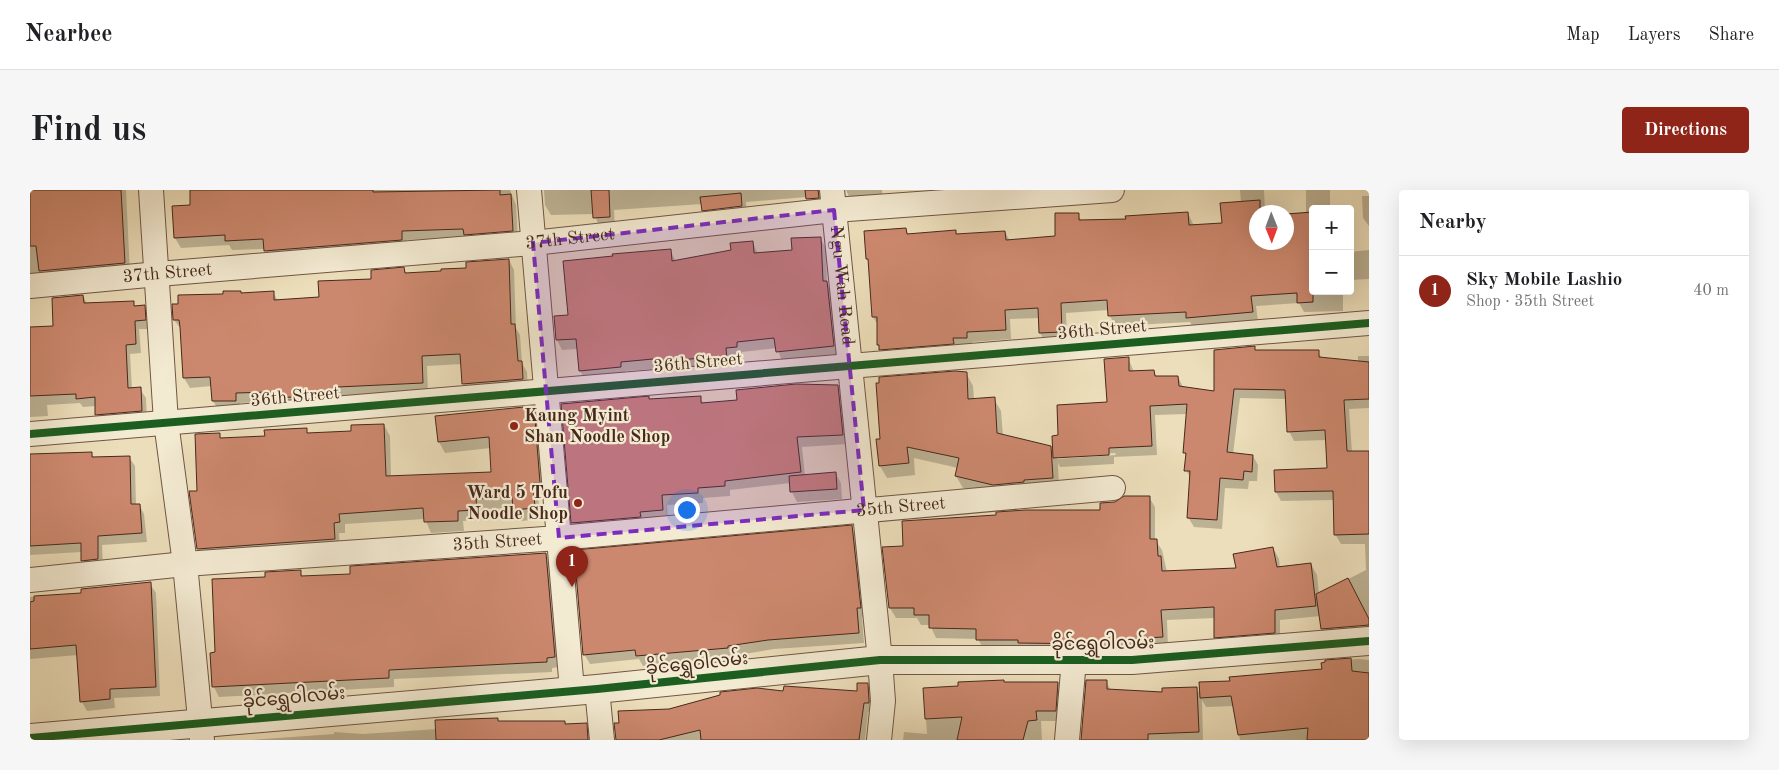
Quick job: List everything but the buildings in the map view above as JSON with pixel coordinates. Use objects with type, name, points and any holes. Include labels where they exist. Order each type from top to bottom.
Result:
[{"type":"street","points":[[151,190],[158,274],[166,422],[185,564],[201,731]]},
{"type":"street","points":[[529,190],[558,538],[584,690],[602,740]]},
{"type":"street","name":"37th Street","points":[[30,286],[533,243],[833,200],[1112,190]]},
{"type":"street","name":"Ngu Wah Road","points":[[833,200],[880,660],[883,701],[879,740]]},
{"type":"street","name":"36th Street","points":[[30,434],[1369,322]]},
{"type":"street","name":"35th Street","points":[[30,580],[185,564],[558,538],[1113,488]]},
{"type":"street","name":"ခိုင်ရွှေဝါလမ်း","points":[[30,738],[201,731],[880,660],[1132,660],[1369,641]]},
{"type":"street","points":[[1067,740],[1074,660]]},
{"type":"highlighted area","points":[[834,210],[864,510],[559,538],[533,243]]},
{"type":"cycle path","points":[[30,434],[1369,323]]},
{"type":"cycle path","points":[[30,738],[597,689],[880,660],[1132,660],[1369,641]]},
{"type":"place","name":"Kaung Myint Shan Noodle Shop","points":[[514,426]]},
{"type":"place","name":"Ward 5 Tofu Noodle Shop","points":[[578,503]]},
{"type":"place","name":"Sky Mobile Lashio","points":[[572,587]]}]
